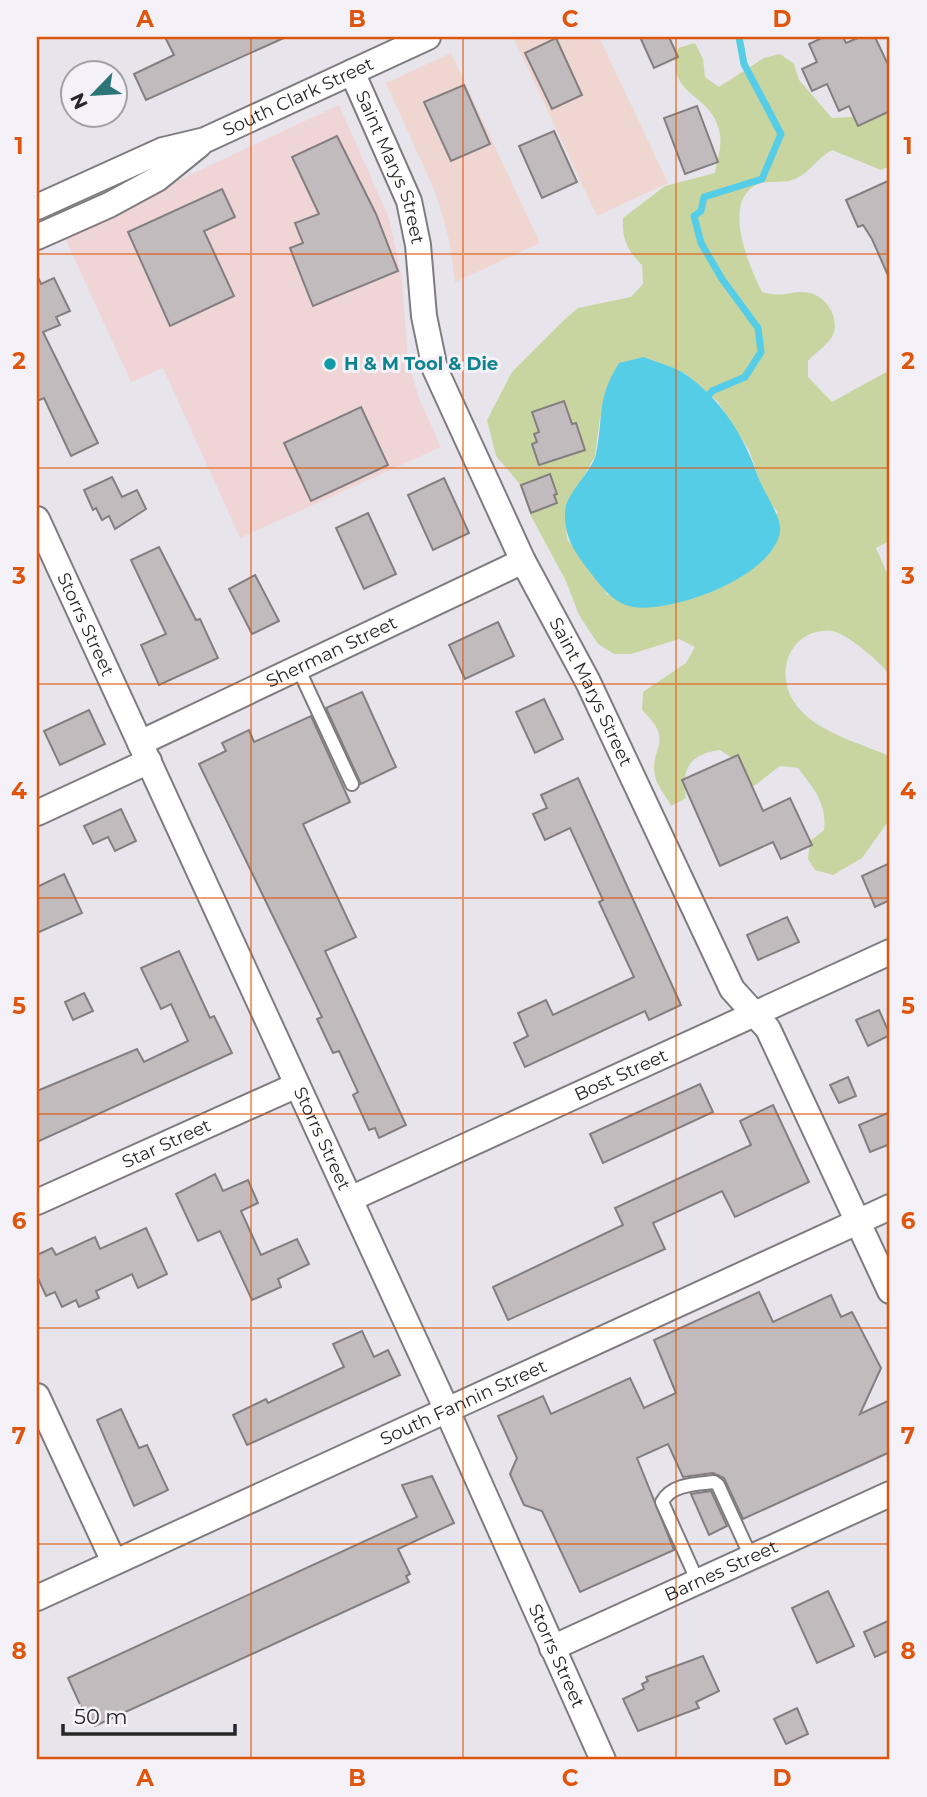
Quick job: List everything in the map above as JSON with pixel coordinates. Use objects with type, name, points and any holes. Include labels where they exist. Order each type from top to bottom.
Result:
[{"type":"street","name":"South Clark Street","points":[[37,207],[163,150],[205,140],[428,37]]},
{"type":"street","name":"Saint Marys Street","points":[[352,72],[409,201],[418,246],[424,316],[435,369],[523,561],[588,681],[732,989],[768,1029],[890,1291]]},
{"type":"street","name":"South Clark Street","points":[[37,237],[109,205],[157,179],[205,140]]},
{"type":"street","name":"Storrs Street","points":[[37,519],[350,1199],[603,1760]]},
{"type":"street","name":"Sherman Street","points":[[37,813],[298,668],[523,561]]},
{"type":"street","name":"Bost Street","points":[[350,1199],[890,951]]},
{"type":"street","name":"Star Street","points":[[37,1202],[297,1085]]},
{"type":"street","name":"South Fannin Street","points":[[37,1598],[890,1207]]},
{"type":"street","points":[[37,1396],[114,1562]]},
{"type":"street","name":"Barnes Street","points":[[552,1648],[890,1494]]},
{"type":"lane","points":[[298,668],[352,784]]},
{"type":"lane","points":[[698,1582],[662,1502],[666,1494],[684,1486],[714,1482],[718,1485],[751,1557]]},
{"type":"shaded area","points":[[513,37],[599,37],[668,183],[597,216]]},
{"type":"shaded area","points":[[451,53],[540,243],[455,282],[449,240],[436,194],[386,83]]},
{"type":"shaded area","points":[[339,105],[389,218],[402,279],[408,361],[419,398],[441,447],[240,538],[163,368],[131,382],[63,234]]},
{"type":"green space","points":[[695,43],[703,59],[705,77],[719,87],[764,58],[780,54],[794,64],[799,80],[832,118],[851,117],[890,106],[890,166],[881,170],[832,150],[795,179],[758,184],[747,193],[741,205],[739,219],[745,252],[762,292],[777,295],[810,293],[822,299],[831,310],[835,324],[832,337],[808,361],[808,377],[832,402],[890,370],[890,541],[876,548],[890,580],[890,675],[854,642],[831,631],[806,636],[796,644],[786,665],[788,690],[802,712],[824,728],[887,755],[890,760],[890,819],[862,858],[833,875],[815,870],[808,859],[810,841],[824,830],[824,820],[818,797],[798,768],[780,766],[754,786],[738,777],[735,760],[720,750],[710,752],[690,764],[685,778],[686,798],[671,806],[655,776],[658,730],[642,710],[643,692],[686,663],[695,647],[679,639],[631,654],[614,654],[598,644],[579,615],[566,581],[531,516],[519,483],[496,456],[487,420],[512,372],[564,320],[578,308],[631,297],[643,284],[642,265],[626,244],[623,218],[665,186],[715,173],[720,149],[716,121],[678,77],[678,48]],"holes":[[[644,357],[686,374],[718,402],[749,450],[764,494],[778,513],[608,595],[567,539],[565,510],[595,456],[600,417]]]},
{"type":"water","points":[[644,357],[683,373],[721,408],[752,460],[775,512],[780,532],[773,548],[759,564],[719,589],[672,604],[633,607],[625,605],[606,592],[586,567],[568,536],[565,514],[573,491],[596,454],[604,398],[612,376],[619,363]]},
{"type":"building","points":[[165,37],[286,37],[146,100],[134,74],[174,55]]},
{"type":"building","points":[[640,37],[669,37],[678,57],[654,68]]},
{"type":"building","points":[[824,37],[843,37],[846,43],[860,37],[875,37],[890,69],[890,111],[858,126],[849,106],[839,111],[827,84],[812,91],[802,69],[817,62],[809,44]]},
{"type":"building","points":[[556,38],[582,95],[552,109],[525,53]]},
{"type":"building","points":[[464,85],[490,144],[451,161],[424,102]]},
{"type":"building","points":[[697,106],[718,162],[685,174],[664,118]]},
{"type":"building","points":[[554,131],[577,182],[542,198],[519,146]]},
{"type":"building","points":[[337,136],[376,214],[398,271],[313,306],[290,248],[303,243],[295,223],[319,214],[292,157]]},
{"type":"building","points":[[890,180],[890,280],[872,239],[863,225],[858,227],[846,200]]},
{"type":"building","points":[[222,189],[235,217],[204,231],[234,296],[170,326],[128,232]]},
{"type":"building","points":[[37,275],[41,284],[54,278],[70,311],[56,317],[60,325],[43,332],[98,443],[71,456],[44,398],[37,401]]},
{"type":"building","points":[[564,401],[572,424],[576,423],[585,450],[539,465],[532,444],[537,442],[534,434],[539,432],[532,412]]},
{"type":"building","points":[[361,407],[388,465],[311,501],[284,443]]},
{"type":"building","points":[[550,474],[557,494],[554,495],[557,503],[531,513],[521,485]]},
{"type":"building","points":[[112,477],[122,497],[137,490],[146,509],[115,529],[109,516],[102,520],[96,508],[93,510],[84,490]]},
{"type":"building","points":[[444,478],[469,533],[433,550],[408,495]]},
{"type":"building","points":[[368,513],[396,574],[364,589],[336,528]]},
{"type":"building","points":[[159,547],[196,620],[200,619],[218,658],[159,685],[141,645],[166,634],[131,560]]},
{"type":"building","points":[[255,575],[279,621],[252,634],[229,589]]},
{"type":"building","points":[[498,622],[514,656],[465,679],[449,645]]},
{"type":"building","points":[[362,692],[396,767],[361,784],[326,708]]},
{"type":"building","points":[[544,699],[563,739],[535,753],[516,712]]},
{"type":"building","points":[[89,710],[105,744],[60,765],[44,731]]},
{"type":"building","points":[[311,716],[350,802],[303,824],[356,937],[325,951],[406,1125],[379,1138],[375,1128],[369,1130],[353,1095],[358,1092],[339,1051],[333,1053],[317,1019],[322,1017],[199,764],[226,751],[222,743],[249,730],[254,742]]},
{"type":"building","points":[[738,755],[763,811],[790,798],[812,845],[781,859],[773,842],[720,866],[682,780]]},
{"type":"building","points":[[578,778],[681,1005],[649,1020],[645,1011],[525,1067],[514,1043],[528,1036],[518,1013],[546,1000],[553,1015],[634,977],[599,902],[603,900],[570,828],[545,840],[533,814],[547,808],[541,795]]},
{"type":"building","points":[[121,809],[136,841],[115,851],[108,837],[93,844],[84,826]]},
{"type":"building","points":[[890,863],[890,900],[875,907],[862,876]]},
{"type":"building","points":[[64,874],[82,913],[37,933],[37,887]]},
{"type":"building","points":[[787,917],[799,942],[758,960],[747,935]]},
{"type":"building","points":[[179,951],[210,1018],[214,1016],[232,1053],[37,1142],[37,1091],[137,1049],[144,1062],[188,1041],[171,1004],[161,1009],[141,968]]},
{"type":"building","points":[[84,993],[93,1011],[73,1020],[65,1002]]},
{"type":"building","points":[[879,1010],[890,1035],[868,1046],[856,1020]]},
{"type":"building","points":[[848,1077],[856,1096],[839,1103],[830,1085]]},
{"type":"building","points":[[700,1084],[713,1112],[603,1163],[590,1134]]},
{"type":"building","points":[[773,1105],[809,1182],[735,1217],[722,1191],[653,1223],[665,1249],[508,1320],[493,1287],[623,1225],[615,1208],[751,1145],[740,1121]]},
{"type":"building","points":[[890,1112],[890,1144],[870,1152],[859,1125]]},
{"type":"building","points":[[215,1174],[223,1191],[248,1180],[258,1203],[241,1211],[261,1255],[297,1239],[309,1264],[278,1279],[281,1287],[252,1300],[220,1231],[198,1241],[176,1194]]},
{"type":"building","points":[[146,1228],[167,1274],[138,1288],[132,1274],[96,1291],[99,1298],[79,1307],[76,1300],[62,1307],[55,1292],[46,1296],[37,1276],[37,1255],[52,1248],[56,1255],[95,1237],[100,1249]]},
{"type":"building","points":[[759,1292],[773,1322],[831,1295],[841,1317],[852,1312],[881,1368],[860,1414],[890,1400],[890,1452],[743,1519],[724,1478],[713,1473],[683,1477],[668,1444],[637,1458],[674,1550],[580,1592],[542,1511],[524,1505],[510,1474],[517,1458],[498,1416],[543,1396],[551,1414],[630,1378],[644,1408],[676,1393],[654,1340]]},
{"type":"building","points":[[362,1331],[374,1357],[388,1350],[400,1375],[247,1445],[233,1415],[266,1399],[268,1403],[344,1367],[333,1344]]},
{"type":"building","points":[[121,1409],[139,1448],[147,1445],[168,1490],[134,1506],[97,1420]]},
{"type":"building","points":[[432,1476],[454,1523],[398,1549],[410,1574],[406,1576],[409,1582],[95,1726],[92,1720],[88,1722],[68,1678],[417,1517],[402,1485]]},
{"type":"building","points":[[711,1491],[727,1526],[709,1535],[691,1494]]},
{"type":"building","points":[[828,1591],[854,1646],[817,1663],[792,1608]]},
{"type":"building","points":[[890,1620],[890,1650],[875,1657],[864,1632]]},
{"type":"building","points":[[703,1656],[719,1691],[696,1702],[699,1708],[638,1731],[623,1699],[644,1689],[642,1684],[648,1681],[646,1677]]},
{"type":"building","points":[[797,1708],[808,1734],[786,1744],[774,1719]]},
{"type":"waterway","points":[[704,402],[712,391],[745,377],[761,352],[758,328],[722,279],[701,243],[694,216],[701,211],[704,197],[762,179],[781,134],[744,64],[739,37]]},
{"type":"place","name":"H & M Tool & Die","points":[[330,364]]}]
